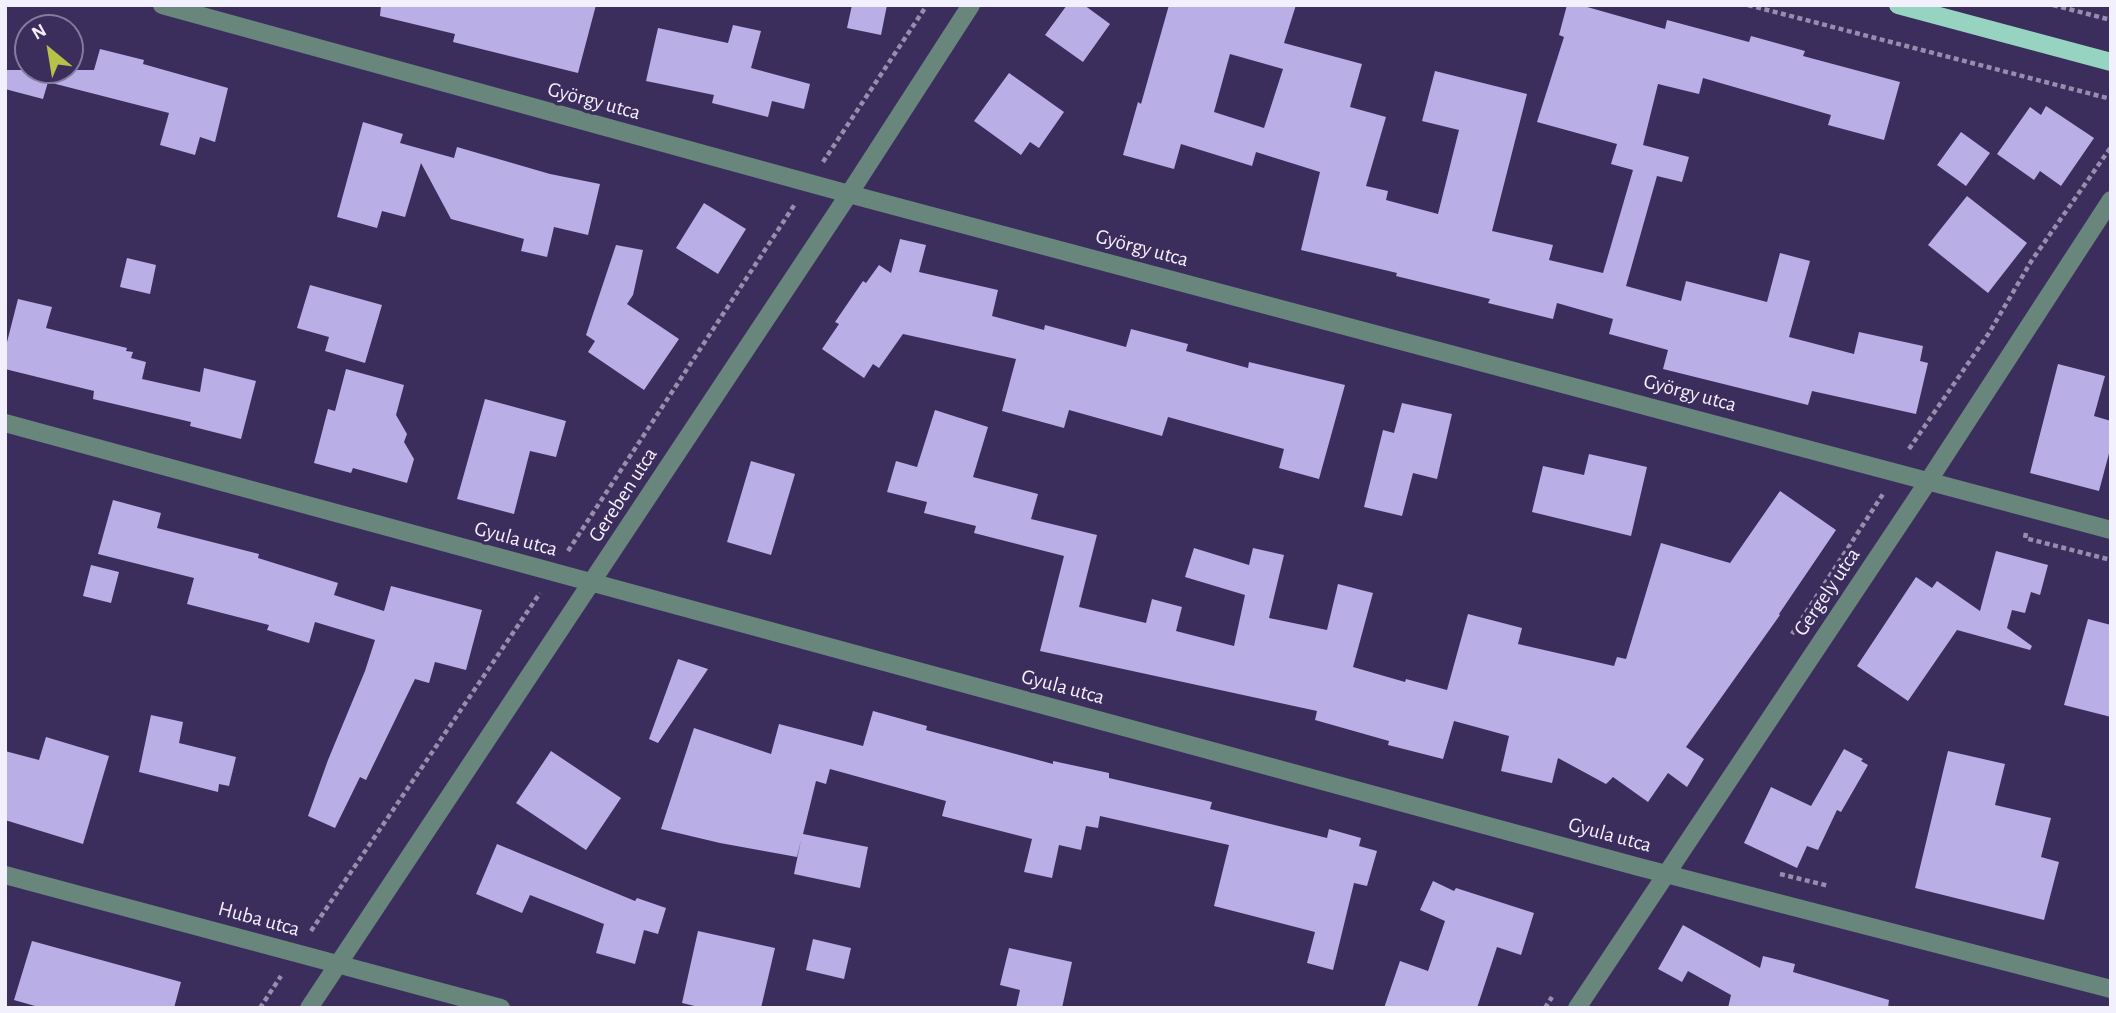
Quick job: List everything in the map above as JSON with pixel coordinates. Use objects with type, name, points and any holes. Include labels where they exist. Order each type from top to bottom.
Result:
[{"type":"main road","points":[[1898,5],[2111,62]]},
{"type":"street","name":"György utca","points":[[162,5],[808,183],[2111,530]]},
{"type":"street","name":"Gereben utca","points":[[309,1008],[849,194],[971,5]]},
{"type":"street","name":"Gergely utca","points":[[1577,1008],[2111,200]]},
{"type":"street","name":"Gyula utca","points":[[5,423],[1665,873],[2111,989]]},
{"type":"street","name":"Huba utca","points":[[5,876],[500,1008]]},
{"type":"path","points":[[260,1008],[554,573],[927,5]]},
{"type":"path","points":[[1748,5],[2111,99]]},
{"type":"path","points":[[2053,5],[2111,20]]},
{"type":"path","points":[[1908,450],[1989,333],[2032,260],[2111,147]]},
{"type":"building","points":[[381,5],[596,5],[578,73],[453,42],[455,34],[380,16]]},
{"type":"building","points":[[852,5],[887,5],[881,35],[847,28]]},
{"type":"building","points":[[1067,5],[1084,5],[1110,24],[1083,62],[1045,35]]},
{"type":"building","points":[[1169,5],[1296,5],[1284,43],[1362,64],[1350,107],[1386,117],[1366,186],[1388,191],[1386,200],[1438,214],[1459,130],[1422,121],[1435,71],[1527,94],[1492,231],[1553,245],[1549,260],[1603,273],[1633,170],[1611,164],[1617,144],[1537,122],[1564,37],[1559,35],[1567,5],[1580,5],[1665,29],[1667,20],[1749,42],[1751,36],[1805,51],[1803,56],[1900,82],[1884,140],[1828,125],[1831,115],[1703,78],[1699,94],[1658,84],[1643,145],[1689,157],[1682,182],[1657,176],[1626,286],[1681,301],[1686,281],[1767,302],[1780,253],[1810,261],[1789,337],[1854,354],[1859,332],[1923,346],[1920,361],[1928,363],[1916,414],[1812,391],[1808,405],[1663,369],[1668,350],[1609,334],[1613,319],[1557,303],[1553,319],[1488,303],[1490,299],[1396,276],[1397,273],[1301,250],[1320,172],[1256,152],[1252,166],[1181,144],[1174,169],[1123,155],[1138,102],[1141,104]],"holes":[[[1230,54],[1283,69],[1264,128],[1214,112]]]},
{"type":"building","points":[[733,25],[761,31],[751,68],[810,84],[804,109],[772,101],[768,117],[712,103],[714,95],[646,81],[658,28],[728,43]]},
{"type":"building","points":[[100,49],[144,60],[143,64],[228,88],[215,142],[200,137],[195,155],[160,145],[169,113],[56,84],[84,84],[84,70],[94,70]]},
{"type":"building","points":[[5,70],[14,70],[14,84],[47,84],[43,99],[5,89]]},
{"type":"building","points":[[1009,73],[1064,112],[1039,148],[1030,142],[1021,155],[974,121]]},
{"type":"building","points":[[2046,106],[2094,138],[2061,186],[2040,171],[2034,180],[1997,154],[2030,107],[2041,115]]},
{"type":"building","points":[[363,122],[403,134],[400,143],[454,158],[457,147],[550,174],[600,184],[588,235],[554,227],[547,257],[521,251],[524,239],[451,219],[421,163],[405,217],[382,211],[377,228],[337,217]]},
{"type":"building","points":[[1961,132],[1990,153],[1966,186],[1937,165]]},
{"type":"building","points":[[1967,196],[2027,243],[1988,293],[1928,245]]},
{"type":"building","points":[[704,203],[746,229],[718,274],[676,248]]},
{"type":"building","points":[[900,239],[926,245],[919,272],[998,290],[992,316],[1044,330],[1045,325],[1126,347],[1131,329],[1188,344],[1186,351],[1248,368],[1249,362],[1345,385],[1319,479],[1279,468],[1284,449],[1168,417],[1162,436],[1069,410],[1064,428],[1002,411],[1016,359],[903,334],[879,368],[873,364],[864,378],[822,349],[839,324],[835,322],[863,281],[866,283],[879,265],[891,273]]},
{"type":"building","points":[[616,245],[643,250],[633,295],[627,304],[679,339],[644,390],[588,352],[595,341],[586,335]]},
{"type":"building","points":[[127,258],[156,265],[150,294],[120,287]]},
{"type":"building","points":[[310,285],[382,305],[365,363],[325,351],[329,337],[297,328]]},
{"type":"building","points":[[18,299],[52,307],[46,328],[127,348],[126,351],[133,352],[131,358],[146,362],[142,379],[200,392],[204,368],[256,381],[241,439],[190,426],[191,422],[93,399],[94,391],[5,369],[5,350]]},
{"type":"building","points":[[2058,364],[2105,376],[2094,416],[2111,421],[2111,446],[2099,491],[2030,473]]},
{"type":"building","points":[[346,369],[404,385],[396,415],[407,434],[404,442],[414,459],[407,483],[353,468],[351,473],[314,463],[328,409],[335,411]]},
{"type":"building","points":[[485,399],[566,421],[556,457],[530,451],[514,514],[457,499]]},
{"type":"building","points":[[1402,403],[1452,414],[1437,479],[1413,473],[1402,516],[1364,507],[1383,430],[1394,433]]},
{"type":"building","points":[[935,410],[988,427],[973,477],[1038,494],[1031,519],[1097,535],[1079,607],[1146,623],[1152,599],[1182,607],[1176,631],[1234,646],[1245,595],[1185,577],[1194,548],[1249,565],[1253,548],[1284,555],[1269,618],[1327,630],[1338,584],[1373,593],[1353,667],[1405,682],[1406,679],[1447,690],[1468,614],[1522,628],[1518,644],[1614,666],[1617,657],[1626,659],[1661,543],[1730,563],[1780,491],[1836,530],[1780,615],[1686,747],[1704,759],[1687,787],[1668,773],[1648,802],[1613,777],[1606,784],[1558,758],[1552,783],[1501,771],[1509,736],[1454,721],[1443,759],[1388,745],[1389,741],[1315,720],[1317,711],[1040,651],[1064,556],[974,533],[976,526],[924,513],[927,502],[887,492],[896,461],[917,467]]},
{"type":"building","points":[[1589,454],[1647,467],[1631,536],[1532,512],[1543,466],[1584,475]]},
{"type":"building","points":[[751,461],[795,474],[771,555],[727,542]]},
{"type":"building","points":[[113,500],[161,513],[157,528],[259,554],[258,558],[338,583],[334,595],[384,611],[391,586],[482,610],[466,670],[435,662],[429,683],[415,679],[366,780],[360,777],[335,828],[308,816],[375,640],[315,622],[309,643],[267,630],[269,625],[187,604],[194,578],[98,554]]},
{"type":"building","points":[[1996,551],[2048,565],[2040,595],[2031,592],[2025,613],[2012,610],[2007,628],[2032,646],[2030,650],[1957,630],[1908,701],[1857,666],[1916,577],[1932,588],[1937,581],[1980,611]]},
{"type":"building","points":[[91,565],[119,572],[111,603],[83,596]]},
{"type":"building","points":[[2088,619],[2111,625],[2111,717],[2064,705]]},
{"type":"building","points":[[678,659],[708,669],[658,743],[649,739]]},
{"type":"building","points":[[873,711],[927,726],[926,730],[1053,764],[1053,761],[1109,773],[1109,778],[1212,802],[1210,809],[1327,838],[1329,829],[1361,838],[1359,846],[1377,851],[1367,886],[1354,883],[1333,970],[1307,963],[1315,932],[1214,906],[1229,845],[1100,816],[1098,828],[1086,826],[1081,850],[1059,845],[1052,878],[1024,872],[1032,839],[942,816],[946,801],[830,769],[826,784],[816,781],[803,834],[868,847],[860,888],[794,874],[801,840],[797,857],[661,829],[694,728],[771,754],[779,724],[863,746]]},
{"type":"building","points":[[151,715],[183,722],[179,743],[236,757],[229,786],[219,784],[218,792],[139,772]]},
{"type":"building","points":[[46,737],[109,756],[83,844],[5,820],[5,751],[39,760]]},
{"type":"building","points":[[1844,749],[1863,759],[1861,761],[1868,765],[1841,812],[1837,810],[1818,850],[1807,846],[1797,868],[1744,843],[1771,787],[1811,806]]},
{"type":"building","points":[[551,751],[621,798],[586,850],[516,803]]},
{"type":"building","points":[[1948,751],[2005,764],[1995,805],[2051,818],[2041,857],[2059,862],[2044,920],[1915,888]]},
{"type":"building","points":[[497,844],[635,901],[637,898],[666,908],[658,934],[644,930],[635,964],[596,953],[604,924],[530,895],[522,913],[476,894]]},
{"type":"building","points":[[1433,881],[1454,891],[1456,888],[1534,913],[1521,955],[1497,947],[1477,1008],[1384,1008],[1400,961],[1428,971],[1445,921],[1420,910]]},
{"type":"building","points":[[1683,925],[1760,968],[1763,956],[1795,964],[1793,972],[1889,1000],[1888,1008],[1728,1008],[1731,995],[1688,971],[1682,982],[1658,969]]},
{"type":"building","points":[[698,931],[775,948],[761,1008],[703,1008],[682,1003]]},
{"type":"building","points":[[813,939],[851,948],[844,979],[806,970]]},
{"type":"building","points":[[32,941],[181,982],[174,1008],[42,1008],[14,1000]]},
{"type":"building","points":[[1009,948],[1072,962],[1062,1008],[1016,1008],[1020,990],[1000,985]]}]
